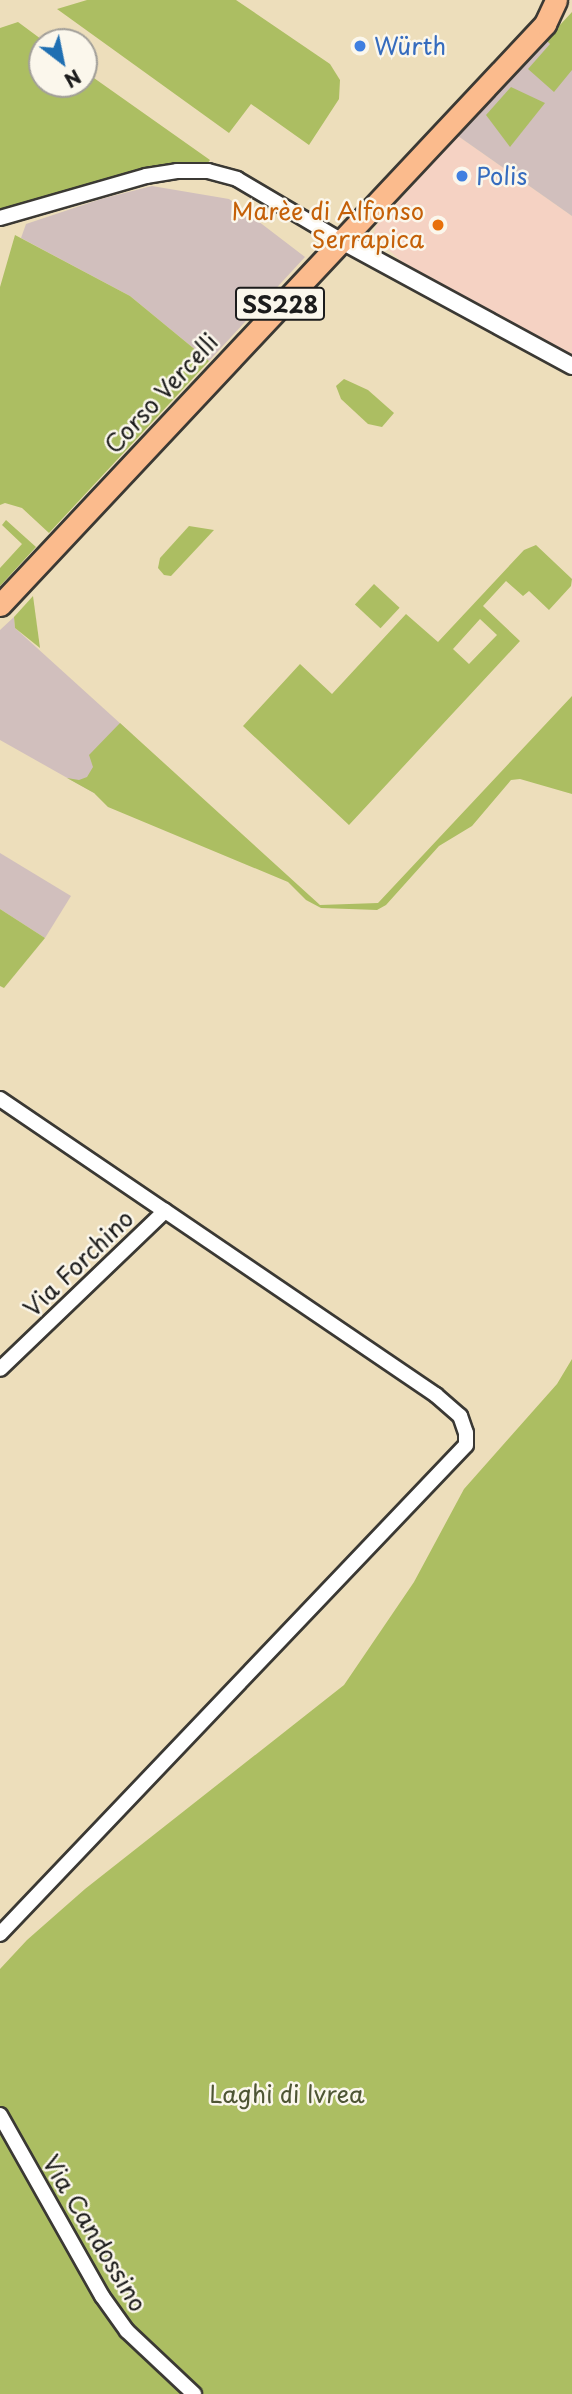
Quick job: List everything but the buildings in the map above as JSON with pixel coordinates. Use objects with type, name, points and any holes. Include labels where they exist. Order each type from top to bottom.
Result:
[{"type":"main road","name":"Corso Vercelli","points":[[0,605],[545,24],[556,0]]},
{"type":"street","points":[[0,218],[146,176],[177,171],[208,171],[237,179],[340,240],[572,366]]},
{"type":"street","name":"Via Forchino","points":[[0,1099],[165,1211],[0,1369]]},
{"type":"street","points":[[0,1934],[466,1445],[467,1433],[460,1416],[436,1395],[165,1211]]},
{"type":"street","name":"Via Candossino","points":[[0,2115],[102,2296],[127,2331],[194,2394]]},
{"type":"shaded area","points":[[557,27],[572,39],[572,216],[458,136]]},
{"type":"shaded area","points":[[458,136],[572,216],[572,358],[401,261],[373,236],[376,226]]},
{"type":"shaded area","points":[[152,186],[229,199],[305,257],[209,361],[130,296],[21,238],[26,224],[101,199]]},
{"type":"shaded area","points":[[14,617],[15,628],[133,735],[94,793],[0,740],[0,630]]},
{"type":"shaded area","points":[[0,853],[71,896],[45,938],[0,909]]},
{"type":"green space","points":[[87,0],[236,0],[330,64],[340,80],[339,99],[309,145],[251,104],[229,133],[98,39],[98,28],[83,28],[57,9]]},
{"type":"green space","points":[[572,12],[572,70],[554,92],[528,69],[550,44],[546,40]]},
{"type":"green space","points":[[18,22],[28,29],[28,98],[98,98],[98,81],[210,160],[207,164],[0,212],[0,28]]},
{"type":"green space","points":[[511,87],[545,103],[510,147],[486,115]]},
{"type":"green space","points":[[15,235],[130,296],[209,361],[49,533],[22,508],[5,503],[0,505],[0,287]]},
{"type":"green space","points":[[344,379],[368,390],[394,413],[382,427],[368,424],[341,399],[336,386]]},
{"type":"green space","points":[[6,520],[36,547],[0,586],[0,568],[22,544],[2,525]]},
{"type":"green space","points":[[189,526],[214,530],[171,576],[164,575],[158,568],[160,558]]},
{"type":"green space","points":[[536,545],[572,579],[571,586],[549,610],[529,591],[523,596],[506,581],[483,606],[520,641],[349,825],[243,726],[300,664],[332,694],[406,614],[438,642],[524,550]],"holes":[[[480,619],[497,635],[469,664],[453,649]]]},
{"type":"green space","points":[[374,584],[400,608],[381,628],[355,604]]},
{"type":"green space","points":[[33,596],[40,648],[15,628],[14,617]]},
{"type":"green space","points":[[572,696],[572,794],[520,779],[511,780],[472,826],[439,846],[386,905],[377,910],[321,908],[306,900],[288,882],[108,807],[94,793],[67,778],[79,780],[87,777],[93,767],[89,755],[120,723],[320,905],[378,903]]},
{"type":"green space","points":[[0,909],[45,938],[4,988],[0,986]]},
{"type":"green space","name":"Laghi di Ivrea","points":[[572,1359],[572,2394],[0,2394],[0,1969],[27,1940],[85,1889],[344,1685],[414,1582],[464,1489],[557,1384]]},
{"type":"place","name":"Würth","points":[[360,46]]},
{"type":"place","name":"Polis","points":[[462,176]]},
{"type":"place","name":"Marèe di Alfonso Serrapica","points":[[438,225]]}]
